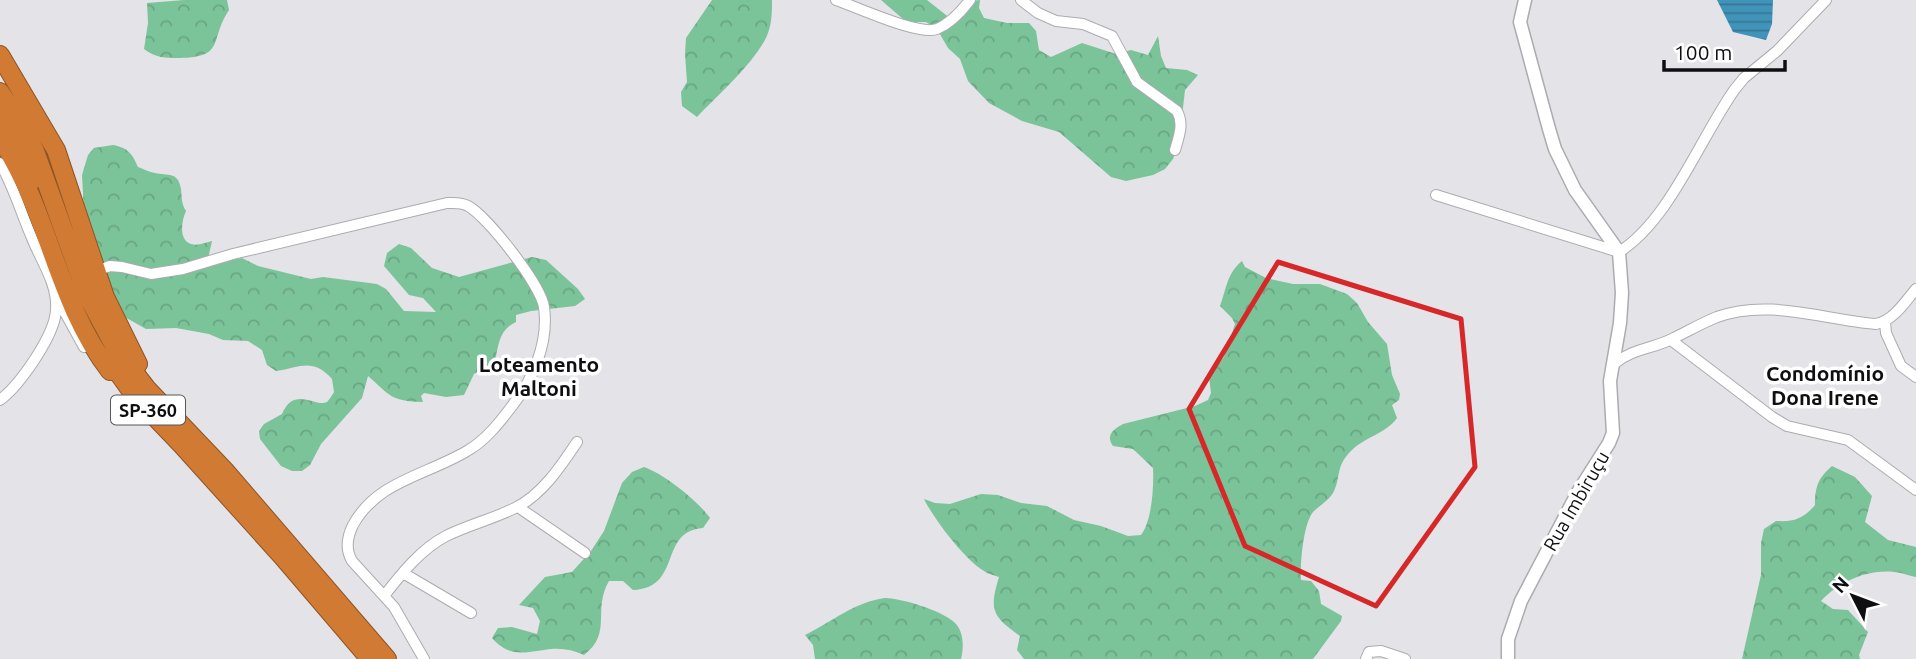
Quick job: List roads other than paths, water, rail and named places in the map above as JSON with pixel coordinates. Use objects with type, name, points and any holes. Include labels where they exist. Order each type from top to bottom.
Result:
[{"type":"highway","points":[[0,55],[56,150],[105,297],[130,350],[169,411]]},
{"type":"highway","name":"SP-360","points":[[0,92],[36,151],[75,264],[103,328],[130,368],[315,572],[387,659]]},
{"type":"highway","name":"SP-360","points":[[0,114],[19,147],[37,188],[76,300],[106,357],[134,395],[181,444],[370,659]]},
{"type":"highway","points":[[0,138],[31,195],[71,307],[111,373],[134,395]]},
{"type":"street","points":[[836,0],[912,28],[928,31],[947,23],[960,13],[970,0]]},
{"type":"street","points":[[1021,0],[1038,13],[1056,21],[1083,24],[1112,36],[1137,82],[1177,111],[1181,118],[1181,131],[1175,150]]},
{"type":"street","points":[[1525,0],[1520,22],[1523,38],[1534,68],[1555,149],[1575,190],[1619,252]]},
{"type":"street","points":[[1619,252],[1643,232],[1662,206],[1744,78],[1777,51],[1826,0]]},
{"type":"street","points":[[0,163],[12,184],[55,296],[56,312],[28,371],[10,393],[0,400]]},
{"type":"street","points":[[1436,195],[1619,252]]},
{"type":"street","points":[[96,271],[110,266],[151,274],[183,269],[233,254],[447,203],[470,206],[506,244],[544,305],[542,339],[536,367],[526,387],[511,408],[476,446],[383,491],[358,516],[351,530],[348,553],[384,596],[424,659]]},
{"type":"street","name":"Rua Imbiruçu","points":[[1508,659],[1508,639],[1521,601],[1578,492],[1609,443],[1612,433],[1610,381],[1615,363],[1622,293],[1619,252]]},
{"type":"street","points":[[1615,363],[1628,353],[1671,340],[1718,316],[1749,310],[1796,311],[1860,323],[1885,322],[1894,316],[1916,289]]},
{"type":"street","points":[[55,296],[89,355],[111,373]]},
{"type":"street","points":[[1885,322],[1886,333],[1901,366],[1916,377]]},
{"type":"street","points":[[1671,340],[1772,418],[1787,426],[1848,440],[1916,490]]},
{"type":"street","points":[[384,596],[417,558],[446,536],[518,507],[545,484],[577,442]]},
{"type":"street","points":[[518,507],[585,553]]},
{"type":"street","points":[[403,573],[471,613]]},
{"type":"street","points":[[1366,659],[1369,652],[1375,650],[1405,659]]},
{"type":"water","points":[[1717,0],[1773,0],[1772,24],[1766,40],[1733,32]]},
{"type":"district","name":"Loteamento Maltoni","points":[[539,376]]},
{"type":"district","name":"Condomínio Dona Irene","points":[[1825,385]]}]
